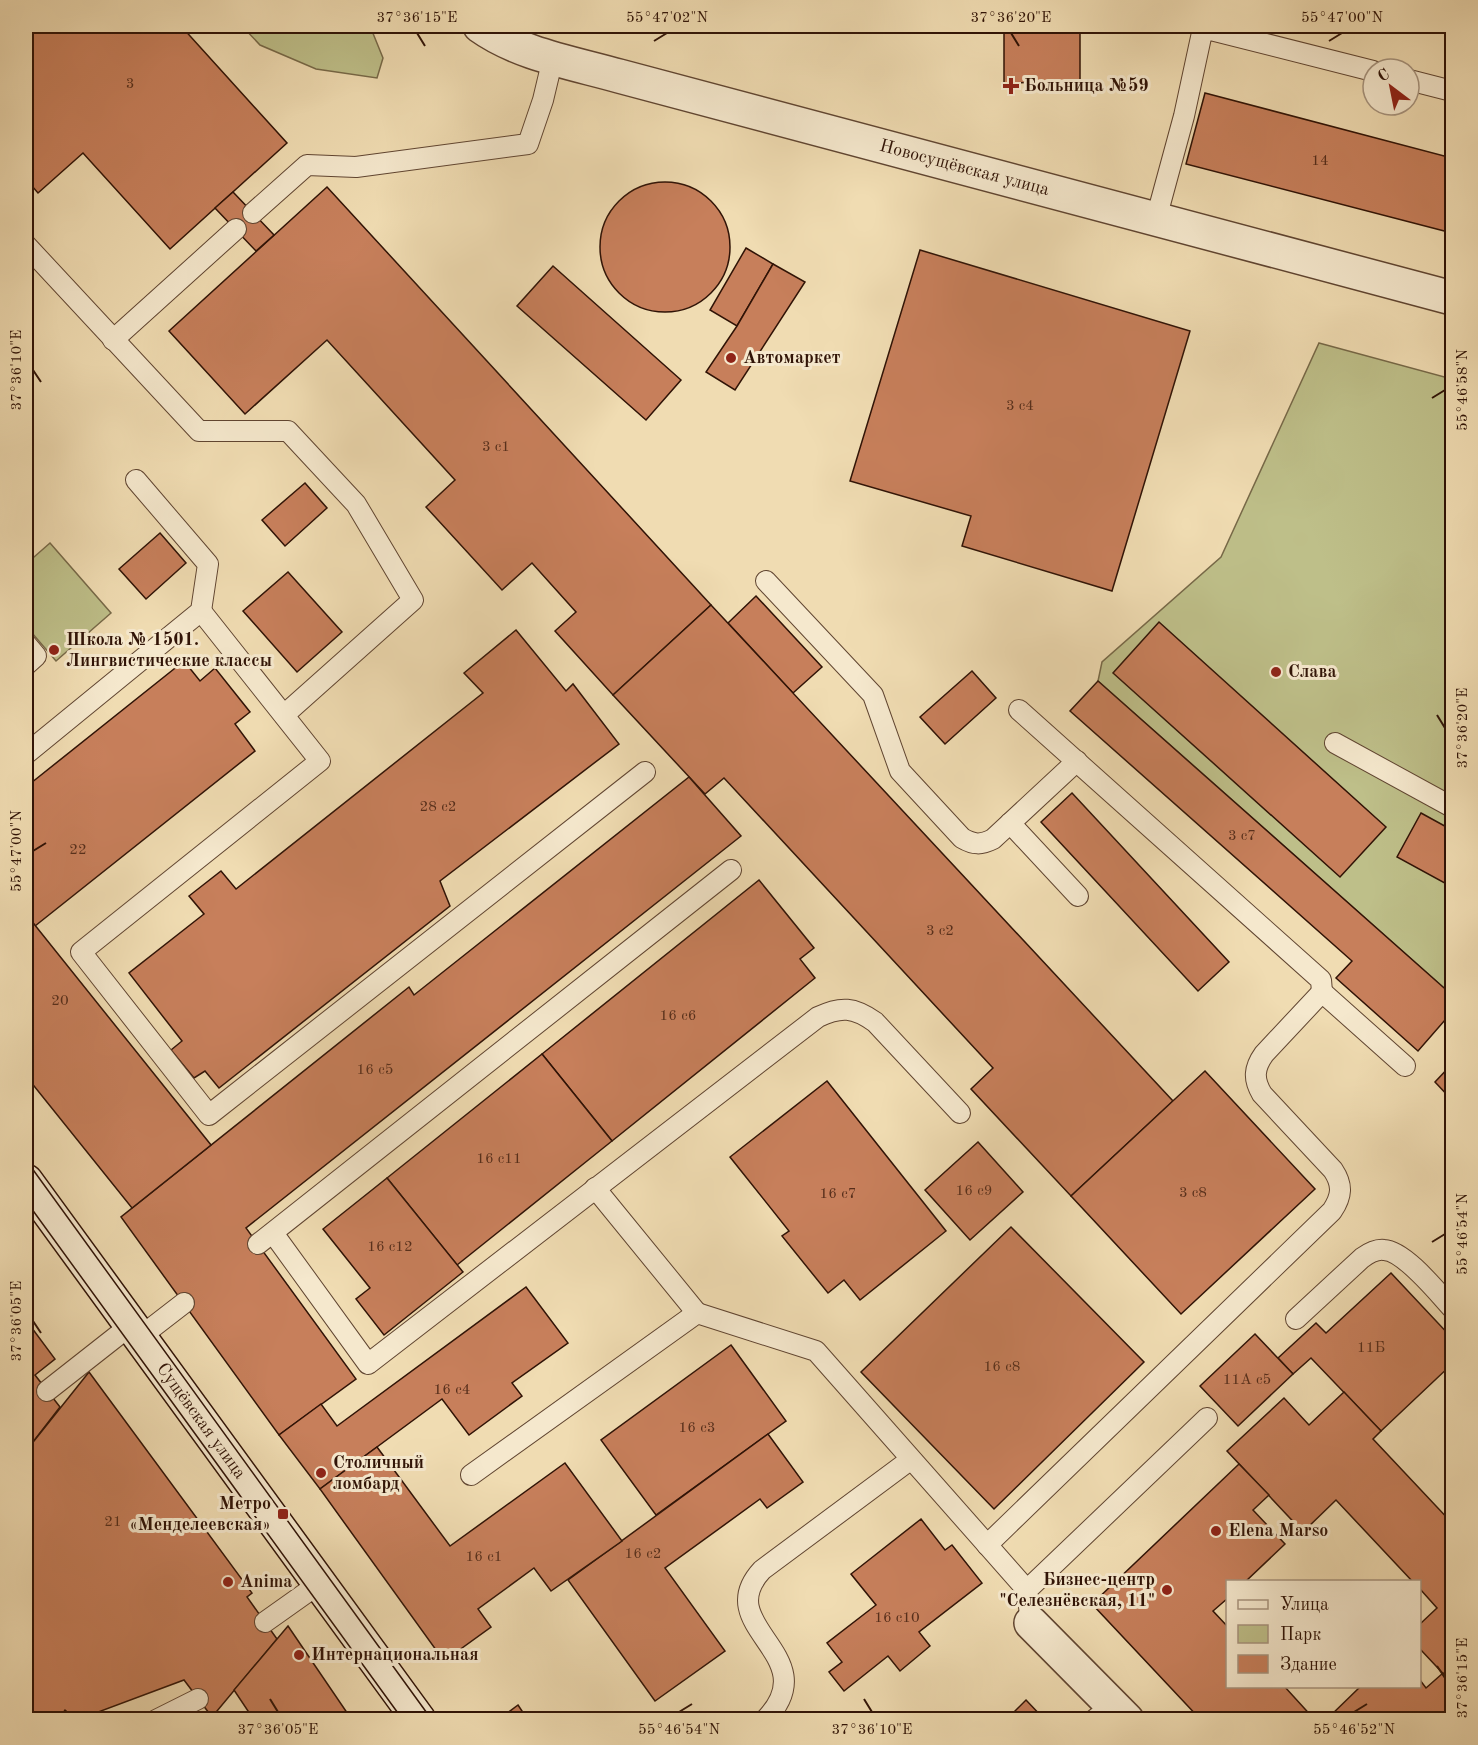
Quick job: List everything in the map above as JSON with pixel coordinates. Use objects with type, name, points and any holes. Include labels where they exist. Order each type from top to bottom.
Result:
[{"type":"street","name":"Новосущёвская улица","points":[[480,26],[520,46],[553,58],[1452,298]]},
{"type":"street","name":"Сущёвская улица","points":[[27,1187],[136,1331],[320,1583],[407,1715]]},
{"type":"street","points":[[1030,1623],[1111,1715]]},
{"type":"lane","points":[[1156,219],[1184,116],[1203,27],[1361,68]]},
{"type":"lane","points":[[253,213],[307,165],[356,167],[528,144],[543,100],[553,58]]},
{"type":"lane","points":[[1421,83],[1452,91]]},
{"type":"lane","points":[[113,340],[236,230]]},
{"type":"lane","points":[[26,245],[199,431],[288,431],[356,504],[413,600],[284,716]]},
{"type":"lane","points":[[26,754],[201,611],[208,564],[136,480]]},
{"type":"lane","points":[[766,581],[873,695],[900,771],[962,838],[972,844],[983,844],[993,839],[1077,761]]},
{"type":"lane","points":[[201,611],[320,761],[81,952],[209,1115],[645,772]]},
{"type":"lane","points":[[26,644],[36,656],[26,665]]},
{"type":"lane","points":[[1018,710],[1321,980],[1322,992],[1405,1066]]},
{"type":"lane","points":[[1335,743],[1452,807]]},
{"type":"lane","points":[[1010,823],[1078,896]]},
{"type":"lane","points":[[731,870],[265,1238],[368,1364],[818,1017],[832,1011],[848,1009],[862,1013],[875,1022],[960,1113]]},
{"type":"lane","points":[[987,1545],[1332,1211],[1341,1191],[1339,1180],[1333,1170],[1262,1094],[1256,1085],[1255,1074],[1257,1063],[1264,1054],[1322,992]]},
{"type":"lane","points":[[595,1188],[697,1313],[816,1351],[910,1460],[1028,1590],[1030,1623]]},
{"type":"lane","points":[[1296,1319],[1362,1258],[1372,1252],[1384,1250],[1395,1252],[1404,1259],[1452,1308]]},
{"type":"lane","points":[[47,1391],[136,1331],[184,1303]]},
{"type":"lane","points":[[471,1475],[697,1313]]},
{"type":"lane","points":[[1028,1590],[1207,1418]]},
{"type":"lane","points":[[765,1719],[774,1710],[782,1696],[784,1680],[782,1664],[754,1623],[748,1609],[747,1594],[752,1581],[762,1570],[910,1460]]},
{"type":"lane","points":[[265,1622],[320,1583]]},
{"type":"lane","points":[[156,1719],[198,1699]]},
{"type":"green space","points":[[242,26],[370,26],[383,58],[377,78],[316,69],[260,45]]},
{"type":"green space","name":"Слава","points":[[1319,343],[1452,379],[1452,995],[1098,681],[1102,662],[1221,557]]},
{"type":"green space","points":[[50,543],[111,613],[56,661],[26,626],[26,564]]},
{"type":"building","points":[[26,26],[181,26],[287,143],[170,249],[83,153],[38,193],[26,179]]},
{"type":"building","points":[[715,26],[737,26],[736,31]]},
{"type":"building","points":[[1004,26],[1080,26],[1080,82],[1004,83]]},
{"type":"building","points":[[1205,93],[1452,158],[1452,233],[1186,164]]},
{"type":"building","points":[[665,182],[690,187],[711,201],[725,222],[730,247],[725,272],[711,293],[690,307],[665,312],[640,307],[619,293],[605,272],[600,247],[605,222],[619,201],[640,187]]},
{"type":"building","points":[[327,187],[711,605],[613,695],[555,631],[576,612],[532,563],[502,590],[426,507],[455,480],[327,340],[245,414],[169,331]]},
{"type":"building","points":[[233,192],[274,235],[256,251],[215,208]]},
{"type":"building","points":[[746,248],[773,264],[737,326],[710,310]]},
{"type":"building","points":[[920,250],[1190,331],[1112,591],[962,546],[971,516],[850,481]]},
{"type":"building","points":[[773,264],[805,282],[735,390],[706,372],[737,326]]},
{"type":"building","points":[[553,266],[681,380],[646,420],[517,306]]},
{"type":"building","points":[[305,483],[327,508],[285,546],[262,520]]},
{"type":"building","points":[[160,533],[186,563],[146,599],[119,569]]},
{"type":"building","points":[[288,572],[342,632],[297,672],[243,611]]},
{"type":"building","points":[[756,596],[822,667],[793,693],[728,623]]},
{"type":"building","points":[[711,605],[1173,1101],[1071,1196],[971,1089],[993,1068],[724,778],[705,794],[613,695]]},
{"type":"building","points":[[1159,622],[1386,827],[1340,877],[1113,673]]},
{"type":"building","points":[[516,630],[566,691],[573,684],[619,744],[440,881],[450,906],[219,1088],[205,1071],[194,1078],[171,1050],[182,1041],[129,973],[204,914],[189,896],[221,871],[236,889],[483,693],[464,673]]},
{"type":"building","points":[[184,661],[200,681],[215,668],[250,712],[235,724],[255,751],[35,926],[26,914],[26,787]]},
{"type":"building","points":[[972,671],[996,698],[945,744],[920,717]]},
{"type":"building","points":[[1098,681],[1452,995],[1452,1012],[1418,1051],[1336,978],[1352,961],[1070,711]]},
{"type":"building","points":[[689,777],[741,836],[246,1228],[356,1379],[279,1435],[121,1217],[409,987],[414,995]]},
{"type":"building","points":[[1072,793],[1229,962],[1198,991],[1041,822]]},
{"type":"building","points":[[1421,813],[1452,830],[1452,887],[1397,857]]},
{"type":"building","points":[[759,880],[814,948],[800,959],[815,978],[612,1141],[542,1054]]},
{"type":"building","points":[[26,914],[211,1145],[132,1208],[26,1076]]},
{"type":"building","points":[[542,1054],[612,1141],[457,1265],[387,1178]]},
{"type":"building","points":[[1452,1064],[1452,1100],[1435,1082]]},
{"type":"building","points":[[1205,1071],[1315,1189],[1181,1314],[1071,1196]]},
{"type":"building","points":[[827,1081],[946,1231],[860,1300],[844,1280],[828,1293],[782,1236],[789,1231],[730,1157]]},
{"type":"building","points":[[978,1142],[1023,1192],[970,1240],[925,1190]]},
{"type":"building","points":[[387,1178],[463,1272],[384,1335],[356,1299],[370,1288],[323,1229]]},
{"type":"building","points":[[1011,1227],[1144,1362],[994,1509],[861,1372]]},
{"type":"building","points":[[1391,1273],[1452,1338],[1452,1364],[1381,1431],[1311,1358],[1293,1374],[1278,1358],[1316,1323],[1326,1333]]},
{"type":"building","points":[[526,1287],[568,1343],[512,1383],[522,1396],[469,1435],[442,1399],[320,1489],[279,1435],[321,1404],[337,1426]]},
{"type":"building","points":[[26,1320],[55,1359],[35,1375],[60,1407],[26,1451]]},
{"type":"building","points":[[1255,1334],[1293,1374],[1238,1426],[1200,1386]]},
{"type":"building","points":[[731,1345],[786,1421],[656,1515],[601,1440]]},
{"type":"building","points":[[89,1372],[252,1593],[247,1597],[277,1639],[212,1717],[184,1680],[77,1720],[65,1710],[58,1720],[26,1720],[26,1451]]},
{"type":"building","points":[[1344,1392],[1381,1431],[1373,1439],[1452,1523],[1452,1683],[1421,1650],[1421,1623],[1437,1608],[1421,1590],[1421,1580],[1411,1580],[1336,1500],[1303,1532],[1227,1451],[1284,1398],[1309,1425]]},
{"type":"building","points":[[768,1434],[803,1482],[767,1508],[760,1499],[665,1568],[725,1651],[655,1701],[568,1580]]},
{"type":"building","points":[[377,1447],[450,1546],[565,1463],[622,1541],[551,1591],[534,1568],[478,1609],[491,1627],[444,1661],[320,1489]]},
{"type":"building","name":"Бизнес-центр \"Селезнёвская, 11\"","points":[[1239,1464],[1269,1495],[1253,1510],[1285,1544],[1247,1580],[1226,1580],[1226,1600],[1213,1611],[1226,1625],[1226,1688],[1286,1688],[1315,1720],[1201,1720],[1092,1604]]},
{"type":"building","points":[[921,1519],[945,1550],[952,1545],[982,1583],[919,1632],[930,1646],[900,1671],[888,1656],[844,1691],[829,1672],[842,1662],[827,1643],[876,1605],[851,1574]]},
{"type":"building","points":[[288,1626],[352,1720],[254,1720],[234,1690]]},
{"type":"building","points":[[1443,1673],[1452,1683],[1452,1720],[1326,1720],[1359,1688],[1421,1688],[1421,1681],[1426,1688]]},
{"type":"building","points":[[1026,1700],[1045,1720],[1006,1720]]},
{"type":"building","points":[[518,1705],[528,1720],[498,1720]]},
{"type":"building","points":[[248,1712],[254,1720],[242,1720]]},
{"type":"building","points":[[884,1712],[889,1720],[874,1720]]},
{"type":"tram line","points":[[26,1160],[432,1720]]},
{"type":"tram line","points":[[26,1201],[403,1720]]},
{"type":"place","name":"Больница №59","points":[[1011,86]]},
{"type":"place","name":"Автомаркет","points":[[731,358]]},
{"type":"place","name":"Школа № 1501. Лингвистические классы","points":[[54,650]]},
{"type":"place","name":"Слава","points":[[1276,672]]},
{"type":"place","name":"Столичный ломбард","points":[[321,1473]]},
{"type":"place","name":"Метро «Менделеевская»","points":[[283,1514]]},
{"type":"place","name":"Elena Marso","points":[[1216,1531]]},
{"type":"place","name":"Anima","points":[[228,1582]]},
{"type":"place","name":"Бизнес-центр \"Селезнёвская, 11\"","points":[[1167,1590]]},
{"type":"place","name":"Интернациональная","points":[[299,1655]]}]
